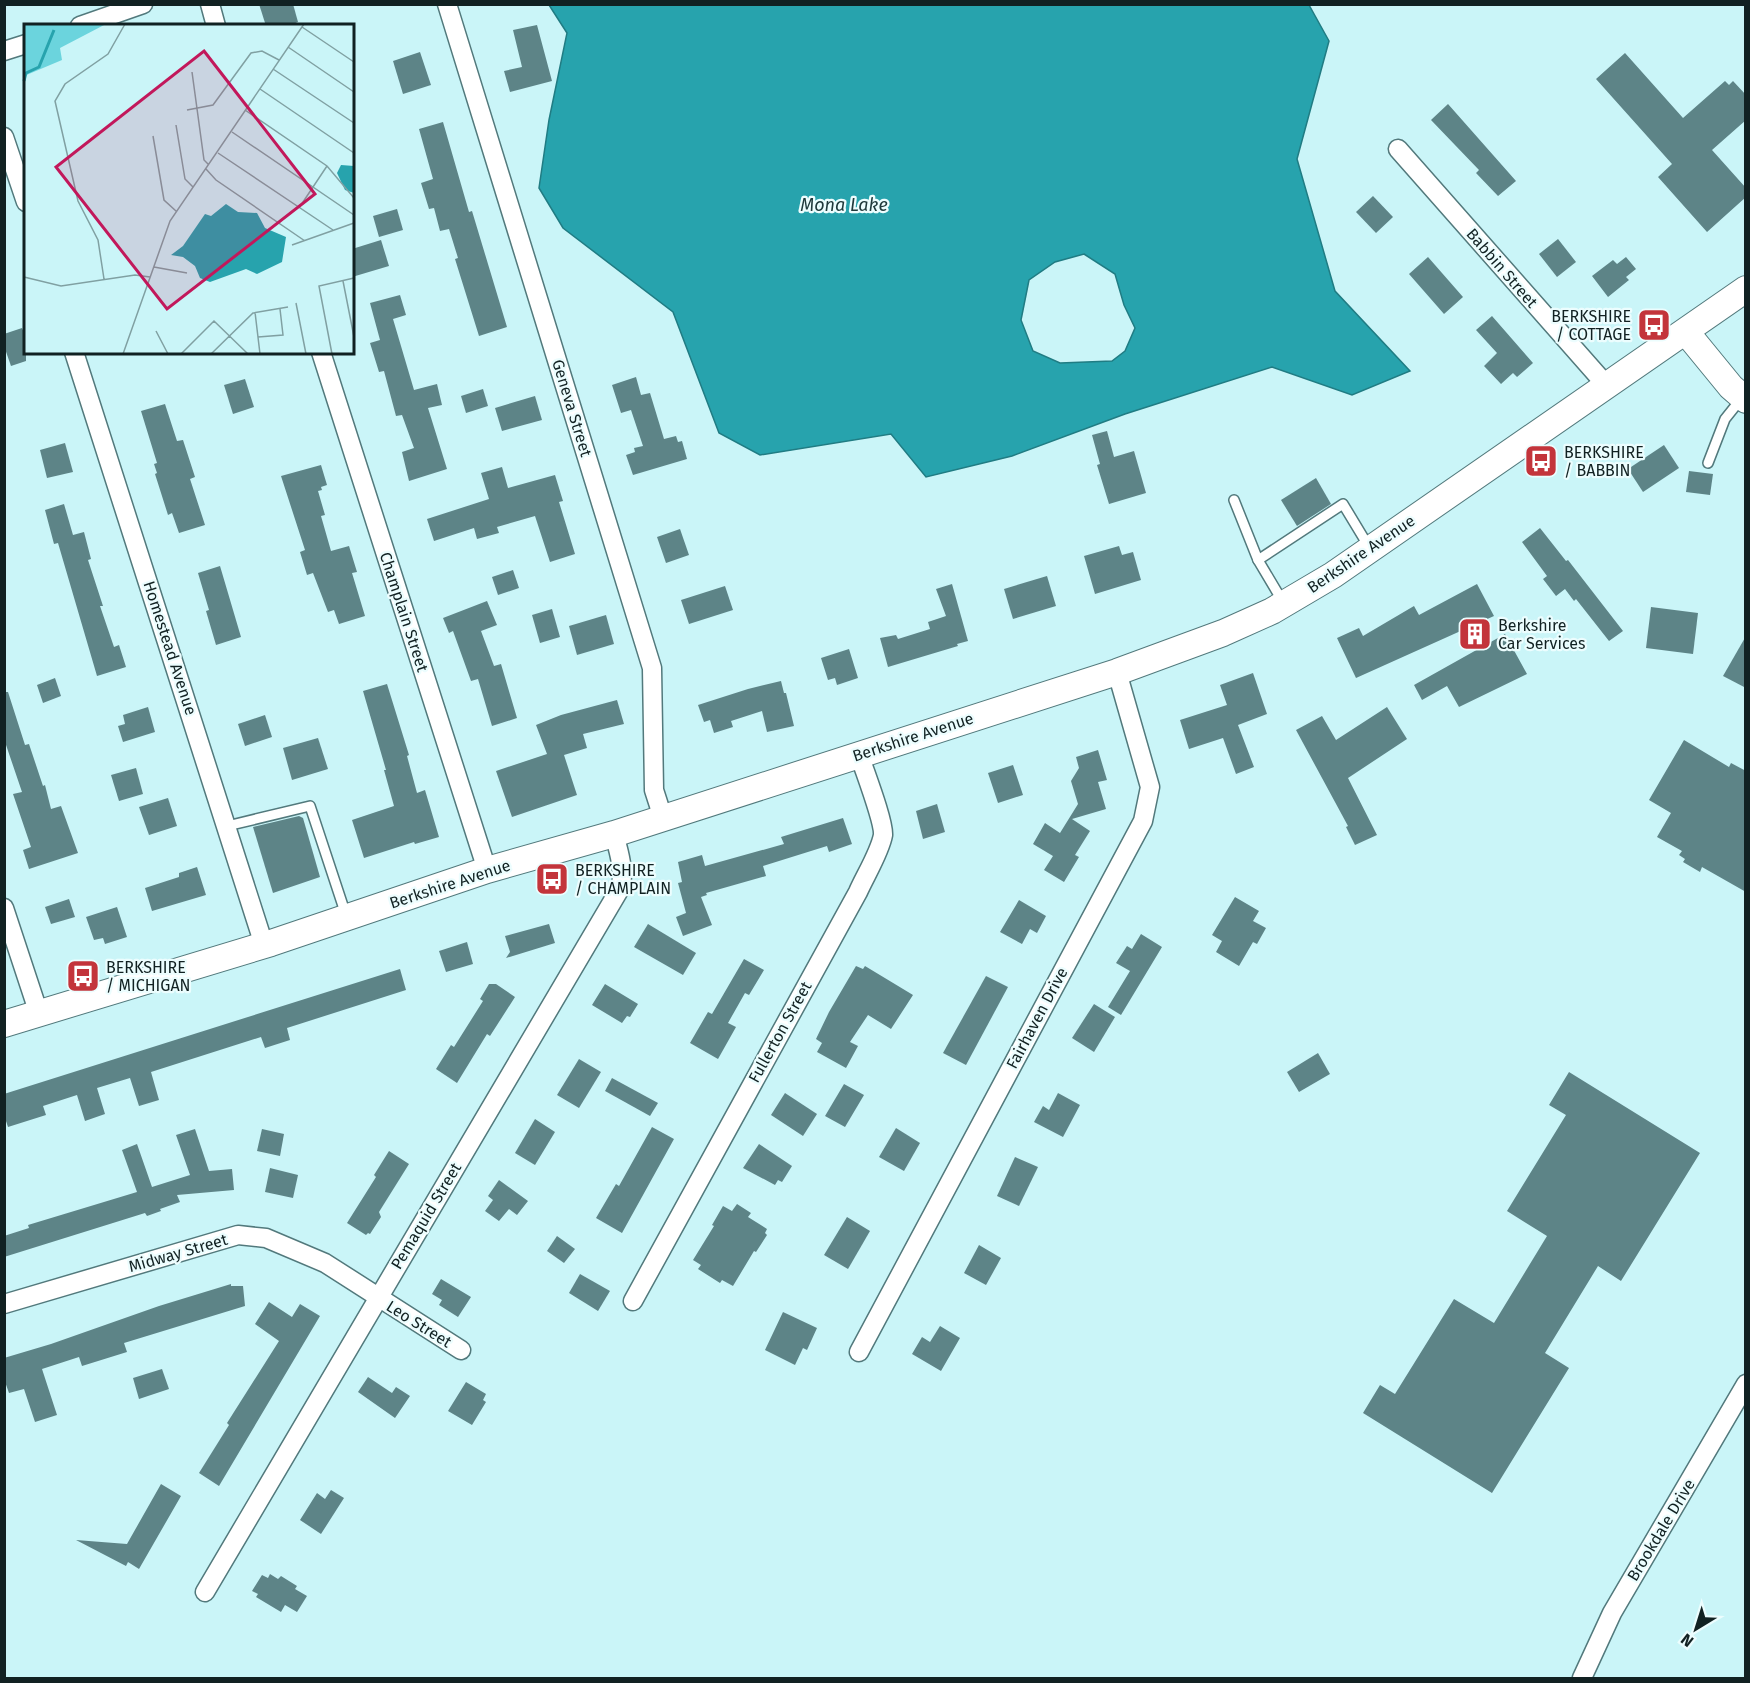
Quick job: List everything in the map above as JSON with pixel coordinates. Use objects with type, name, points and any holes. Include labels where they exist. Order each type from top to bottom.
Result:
[{"type":"main road","name":"Berkshire Avenue","points":[[4,1024],[264,945],[487,870],[614,834],[1117,672],[1223,633],[1284,604],[1334,575],[1746,289]]},
{"type":"main road","points":[[1686,332],[1731,387],[1744,399]]},
{"type":"street","points":[[86,24],[143,4]]},
{"type":"street","points":[[210,4],[215,24]]},
{"type":"street","name":"Geneva Street","points":[[447,4],[652,668],[654,790],[663,818]]},
{"type":"street","points":[[4,51],[24,45]]},
{"type":"street","points":[[4,137],[24,196]]},
{"type":"street","name":"Babbin Street","points":[[1398,149],[1607,386]]},
{"type":"street","name":"Homestead Avenue","points":[[75,354],[264,945]]},
{"type":"street","name":"Champlain Street","points":[[322,354],[487,870]]},
{"type":"street","name":"Fairhaven Drive","points":[[859,1352],[1143,821],[1149,787],[1117,672]]},
{"type":"street","name":"Fullerton Street","points":[[633,1301],[858,892],[876,853],[883,835],[859,754]]},
{"type":"street","name":"Pemaquid Street","points":[[205,1592],[621,887],[623,875],[614,834]]},
{"type":"street","points":[[4,908],[39,1014]]},
{"type":"street","name":"Midway Street","points":[[4,1304],[238,1235],[266,1238],[295,1249],[326,1263],[377,1297]]},
{"type":"street","name":"Leo Street","points":[[377,1297],[461,1350]]},
{"type":"street","name":"Brookdale Drive","points":[[1582,1678],[1612,1613],[1746,1384]]},
{"type":"lane","points":[[1708,463],[1725,419],[1744,399]]},
{"type":"lane","points":[[1234,500],[1258,560],[1284,604]]},
{"type":"lane","points":[[1258,560],[1343,504],[1371,549]]},
{"type":"lane","points":[[227,826],[310,806],[347,917]]},
{"type":"water","name":"Mona Lake","points":[[549,5],[1309,5],[1329,41],[1297,159],[1335,291],[1410,371],[1352,395],[1272,367],[1125,414],[1012,456],[926,477],[891,434],[760,455],[719,433],[673,312],[563,228],[539,188],[549,120],[567,33]],"holes":[[[1084,254],[1115,274],[1124,305],[1135,328],[1125,351],[1112,361],[1060,363],[1033,351],[1021,320],[1029,280],[1055,262]]]},
{"type":"building","points":[[259,4],[293,4],[298,22],[265,24]]},
{"type":"building","points":[[537,25],[552,81],[510,92],[504,71],[522,67],[513,30]]},
{"type":"building","points":[[420,52],[431,85],[403,94],[393,61]]},
{"type":"building","points":[[1625,53],[1683,118],[1725,81],[1729,85],[1733,81],[1746,95],[1746,120],[1712,150],[1746,188],[1746,197],[1707,232],[1658,177],[1672,164],[1596,79]]},
{"type":"building","points":[[1448,104],[1516,181],[1498,196],[1476,173],[1479,170],[1431,120]]},
{"type":"building","points":[[443,122],[469,212],[472,211],[507,327],[479,336],[455,259],[458,258],[449,229],[440,231],[434,208],[429,209],[421,183],[433,179],[419,129]]},
{"type":"building","points":[[1373,196],[1393,217],[1376,233],[1356,212]]},
{"type":"building","points":[[397,209],[403,230],[379,237],[373,216]]},
{"type":"building","points":[[1558,239],[1576,262],[1557,277],[1539,254]]},
{"type":"building","points":[[381,240],[389,266],[354,276],[354,248]]},
{"type":"building","points":[[1428,257],[1463,297],[1444,314],[1409,274]]},
{"type":"building","points":[[1626,257],[1636,269],[1626,277],[1629,280],[1608,297],[1592,276],[1613,260],[1617,264]]},
{"type":"building","points":[[400,295],[406,315],[393,319],[414,390],[437,384],[442,405],[428,408],[447,469],[409,481],[402,452],[414,448],[402,415],[396,416],[384,371],[379,372],[370,343],[380,340],[370,303]]},
{"type":"building","points":[[1492,316],[1533,363],[1517,377],[1513,373],[1501,384],[1484,366],[1497,353],[1476,330]]},
{"type":"building","points":[[22,328],[26,361],[11,366],[4,346],[4,334]]},
{"type":"building","points":[[636,377],[641,395],[650,393],[664,439],[676,436],[678,442],[682,441],[687,459],[633,475],[626,455],[635,452],[634,448],[643,446],[631,410],[621,413],[612,385]]},
{"type":"building","points":[[245,379],[254,407],[233,414],[224,385]]},
{"type":"building","points":[[483,389],[488,406],[466,413],[461,396]]},
{"type":"building","points":[[535,396],[542,420],[502,431],[495,408]]},
{"type":"building","points":[[165,404],[177,441],[183,440],[195,477],[190,479],[205,525],[179,533],[172,513],[168,515],[155,474],[157,473],[154,464],[157,463],[141,411]]},
{"type":"building","points":[[1107,431],[1114,457],[1134,451],[1146,493],[1109,504],[1097,465],[1100,464],[1092,435]]},
{"type":"building","points":[[65,443],[73,472],[47,478],[40,450]]},
{"type":"building","points":[[1664,445],[1679,468],[1643,492],[1628,469]]},
{"type":"building","points":[[321,465],[327,485],[318,491],[325,515],[321,516],[331,551],[349,546],[357,572],[352,573],[365,616],[339,624],[334,610],[328,612],[313,573],[307,575],[300,552],[305,550],[281,476]]},
{"type":"building","points":[[502,467],[508,488],[555,475],[563,501],[559,502],[575,554],[550,562],[535,516],[497,527],[499,533],[477,539],[474,528],[434,541],[427,519],[489,499],[481,473]]},
{"type":"building","points":[[1689,471],[1713,474],[1710,495],[1686,492]]},
{"type":"building","points":[[1316,478],[1331,504],[1297,526],[1281,500]]},
{"type":"building","points":[[64,504],[73,535],[84,532],[91,559],[88,560],[103,606],[100,606],[114,647],[119,645],[126,667],[97,676],[58,543],[54,544],[45,510]]},
{"type":"building","points":[[1540,528],[1623,631],[1609,641],[1576,599],[1574,601],[1565,589],[1556,596],[1543,579],[1547,576],[1522,542]]},
{"type":"building","points":[[680,529],[689,555],[666,563],[657,537]]},
{"type":"building","points":[[1119,546],[1122,555],[1133,552],[1141,580],[1095,594],[1084,556]]},
{"type":"building","points":[[220,566],[241,637],[216,645],[198,573]]},
{"type":"building","points":[[513,570],[519,588],[498,595],[492,577]]},
{"type":"building","points":[[1047,576],[1056,606],[1013,619],[1004,589]]},
{"type":"building","points":[[952,584],[968,641],[888,667],[880,638],[896,635],[898,639],[930,629],[928,622],[946,616],[936,589]]},
{"type":"building","points":[[1477,584],[1494,616],[1356,678],[1337,638],[1359,628],[1363,636],[1414,606],[1419,615]]},
{"type":"building","points":[[725,586],[733,610],[689,624],[681,600]]},
{"type":"building","points":[[487,601],[497,625],[481,631],[494,666],[501,664],[517,718],[492,726],[478,679],[471,681],[453,631],[449,633],[443,618]]},
{"type":"building","points":[[1651,607],[1698,613],[1693,654],[1646,648]]},
{"type":"building","points":[[552,609],[560,637],[540,643],[532,615]]},
{"type":"building","points":[[606,615],[614,644],[577,655],[569,626]]},
{"type":"building","points":[[1505,634],[1527,674],[1459,707],[1447,686],[1422,700],[1414,685]]},
{"type":"building","points":[[1746,636],[1746,688],[1723,676]]},
{"type":"building","points":[[849,649],[858,678],[837,685],[835,678],[828,680],[821,658]]},
{"type":"building","points":[[1253,673],[1267,714],[1238,725],[1254,767],[1236,774],[1223,738],[1189,749],[1180,720],[1227,705],[1220,685]]},
{"type":"building","points":[[55,678],[61,696],[43,703],[37,685]]},
{"type":"building","points":[[781,681],[794,726],[767,732],[762,711],[731,721],[733,727],[714,733],[710,720],[704,722],[698,705]]},
{"type":"building","points":[[387,684],[409,755],[407,756],[417,793],[425,790],[439,837],[415,844],[414,842],[364,858],[352,820],[394,806],[363,691]]},
{"type":"building","points":[[4,692],[8,692],[25,745],[29,744],[43,786],[45,785],[51,809],[61,806],[78,853],[29,869],[23,850],[31,847],[13,794],[22,792],[4,739]]},
{"type":"building","points":[[617,700],[624,724],[583,734],[587,748],[564,755],[577,795],[512,817],[496,771],[547,754],[536,725],[561,715]]},
{"type":"building","points":[[148,707],[155,732],[123,742],[118,726],[125,724],[123,715]]},
{"type":"building","points":[[1387,707],[1407,739],[1348,778],[1377,835],[1355,845],[1346,827],[1348,826],[1296,730],[1322,716],[1336,740]]},
{"type":"building","points":[[265,715],[272,737],[245,746],[238,724]]},
{"type":"building","points":[[318,738],[328,769],[292,780],[283,748]]},
{"type":"building","points":[[1684,740],[1729,767],[1731,763],[1746,771],[1746,892],[1702,867],[1700,872],[1683,862],[1685,859],[1679,855],[1682,851],[1657,837],[1671,813],[1649,800]]},
{"type":"building","points":[[1098,750],[1107,780],[1098,782],[1106,809],[1072,819],[1090,831],[1075,855],[1079,857],[1064,882],[1044,870],[1053,856],[1033,844],[1045,823],[1060,833],[1078,804],[1071,781],[1079,768],[1076,757]]},
{"type":"building","points":[[1013,765],[1023,795],[998,803],[988,773]]},
{"type":"building","points":[[136,768],[143,794],[119,801],[111,775]]},
{"type":"building","points":[[168,798],[177,826],[149,835],[139,807]]},
{"type":"building","points":[[937,804],[945,832],[923,839],[916,811]]},
{"type":"building","points":[[299,816],[303,818],[320,877],[273,893],[253,827]]},
{"type":"building","points":[[843,818],[852,844],[829,852],[827,846],[763,866],[766,876],[706,893],[707,895],[701,897],[712,925],[683,936],[676,917],[686,913],[678,883],[682,882],[678,862],[702,855],[705,866],[784,844],[781,837]]},
{"type":"building","points":[[197,867],[206,895],[152,911],[145,888],[179,877],[179,873]]},
{"type":"building","points":[[1235,897],[1259,911],[1253,921],[1266,928],[1257,944],[1253,942],[1239,966],[1216,952],[1222,941],[1212,935]]},
{"type":"building","points":[[69,899],[75,917],[51,924],[45,907]]},
{"type":"building","points":[[1019,900],[1046,916],[1037,933],[1030,929],[1022,944],[1000,932]]},
{"type":"building","points":[[117,907],[127,937],[105,944],[103,938],[94,940],[86,917]]},
{"type":"building","points":[[549,924],[555,943],[506,958],[510,952],[505,936]]},
{"type":"building","points":[[648,924],[696,953],[683,975],[634,947]]},
{"type":"building","points":[[1141,934],[1162,947],[1121,1015],[1108,1007],[1130,971],[1116,963],[1127,946],[1132,949]]},
{"type":"building","points":[[467,942],[473,964],[446,972],[439,951]]},
{"type":"building","points":[[744,959],[764,970],[749,995],[745,993],[728,1023],[736,1027],[718,1059],[690,1043],[708,1012],[712,1014]]},
{"type":"building","points":[[856,966],[863,969],[865,966],[913,995],[891,1029],[868,1015],[850,1042],[858,1046],[846,1068],[817,1052],[822,1043],[816,1039]]},
{"type":"building","points":[[400,969],[406,990],[287,1028],[290,1040],[265,1048],[261,1037],[151,1072],[159,1100],[139,1106],[130,1078],[97,1088],[105,1114],[85,1121],[77,1095],[43,1106],[46,1115],[8,1127],[4,1115],[4,1094]]},
{"type":"building","points":[[986,976],[1008,987],[966,1065],[943,1053]]},
{"type":"building","points":[[489,984],[496,984],[515,997],[490,1036],[487,1034],[457,1083],[436,1069],[451,1045],[454,1047],[483,1001],[480,999]]},
{"type":"building","points":[[605,984],[638,1004],[630,1017],[627,1016],[622,1023],[592,1005]]},
{"type":"building","points":[[1094,1004],[1115,1017],[1094,1052],[1072,1038]]},
{"type":"building","points":[[1318,1053],[1330,1074],[1299,1092],[1287,1072]]},
{"type":"building","points":[[579,1059],[601,1072],[579,1108],[557,1095]]},
{"type":"building","points":[[1569,1072],[1700,1153],[1621,1281],[1598,1266],[1545,1353],[1569,1368],[1492,1493],[1363,1413],[1380,1385],[1395,1394],[1454,1299],[1494,1323],[1547,1236],[1507,1211],[1566,1115],[1549,1105]]},
{"type":"building","points":[[612,1078],[658,1103],[650,1116],[605,1091]]},
{"type":"building","points":[[844,1084],[864,1095],[845,1127],[825,1116]]},
{"type":"building","points":[[785,1093],[817,1114],[803,1136],[771,1115]]},
{"type":"building","points":[[1058,1093],[1080,1105],[1063,1137],[1034,1122],[1043,1106],[1049,1110]]},
{"type":"building","points":[[535,1119],[555,1132],[535,1165],[515,1153]]},
{"type":"building","points":[[652,1127],[674,1139],[622,1233],[596,1218],[616,1184],[619,1186]]},
{"type":"building","points":[[896,1128],[920,1143],[904,1171],[879,1157]]},
{"type":"building","points":[[195,1129],[209,1171],[232,1169],[234,1190],[177,1195],[180,1202],[160,1209],[161,1211],[147,1216],[145,1213],[4,1257],[4,1236],[29,1228],[28,1225],[137,1192],[122,1150],[137,1144],[152,1187],[190,1175],[176,1135]]},
{"type":"building","points":[[262,1129],[284,1134],[280,1156],[257,1151]]},
{"type":"building","points":[[759,1144],[792,1166],[782,1182],[778,1180],[775,1185],[743,1168]]},
{"type":"building","points":[[389,1151],[409,1164],[379,1212],[381,1217],[370,1234],[366,1235],[347,1223],[376,1177],[374,1175]]},
{"type":"building","points":[[1015,1157],[1038,1167],[1019,1206],[997,1196]]},
{"type":"building","points":[[270,1168],[298,1175],[293,1198],[265,1192]]},
{"type":"building","points":[[499,1180],[528,1201],[517,1215],[509,1209],[499,1221],[485,1211],[493,1200],[488,1196]]},
{"type":"building","points":[[737,1204],[751,1213],[748,1217],[767,1229],[765,1233],[767,1235],[756,1252],[754,1251],[733,1286],[722,1280],[720,1283],[698,1269],[701,1265],[693,1260],[714,1226],[712,1225],[723,1206],[732,1211]]},
{"type":"building","points":[[847,1217],[870,1231],[848,1269],[824,1255]]},
{"type":"building","points":[[557,1236],[575,1249],[564,1263],[547,1251]]},
{"type":"building","points":[[979,1245],[1001,1258],[986,1285],[964,1273]]},
{"type":"building","points":[[580,1274],[610,1291],[598,1311],[569,1293]]},
{"type":"building","points":[[441,1279],[471,1297],[458,1317],[439,1305],[442,1300],[432,1294]]},
{"type":"building","points":[[231,1284],[231,1286],[243,1286],[245,1306],[124,1343],[127,1352],[82,1366],[79,1357],[42,1369],[57,1415],[35,1422],[24,1389],[9,1393],[4,1379],[4,1358]]},
{"type":"building","points":[[269,1302],[292,1317],[300,1304],[320,1316],[219,1486],[199,1473],[229,1425],[227,1423],[279,1341],[255,1324]]},
{"type":"building","points":[[783,1312],[817,1328],[807,1350],[803,1348],[795,1365],[765,1350]]},
{"type":"building","points":[[940,1326],[960,1338],[941,1371],[912,1354],[922,1337],[930,1342]]},
{"type":"building","points":[[162,1369],[169,1389],[139,1399],[133,1378]]},
{"type":"building","points":[[368,1377],[392,1393],[396,1387],[410,1396],[395,1418],[358,1392]]},
{"type":"building","points":[[466,1382],[486,1394],[483,1400],[486,1402],[472,1425],[448,1411]]},
{"type":"building","points":[[161,1484],[181,1496],[139,1569],[128,1562],[126,1566],[76,1540],[127,1544]]},
{"type":"building","points":[[331,1490],[344,1498],[321,1534],[300,1520],[317,1493],[325,1499]]},
{"type":"building","points":[[270,1574],[278,1579],[281,1576],[297,1586],[295,1589],[307,1596],[297,1612],[285,1605],[281,1612],[256,1597],[258,1594],[252,1591],[262,1575],[268,1578]]},
{"type":"place","name":"BERKSHIRE / COTTAGE","points":[[1654,325]]},
{"type":"place","name":"BERKSHIRE / BABBIN","points":[[1541,461]]},
{"type":"place","name":"Berkshire Car Services","points":[[1475,634]]},
{"type":"place","name":"BERKSHIRE / CHAMPLAIN","points":[[552,879]]},
{"type":"place","name":"BERKSHIRE / MICHIGAN","points":[[83,976]]}]
